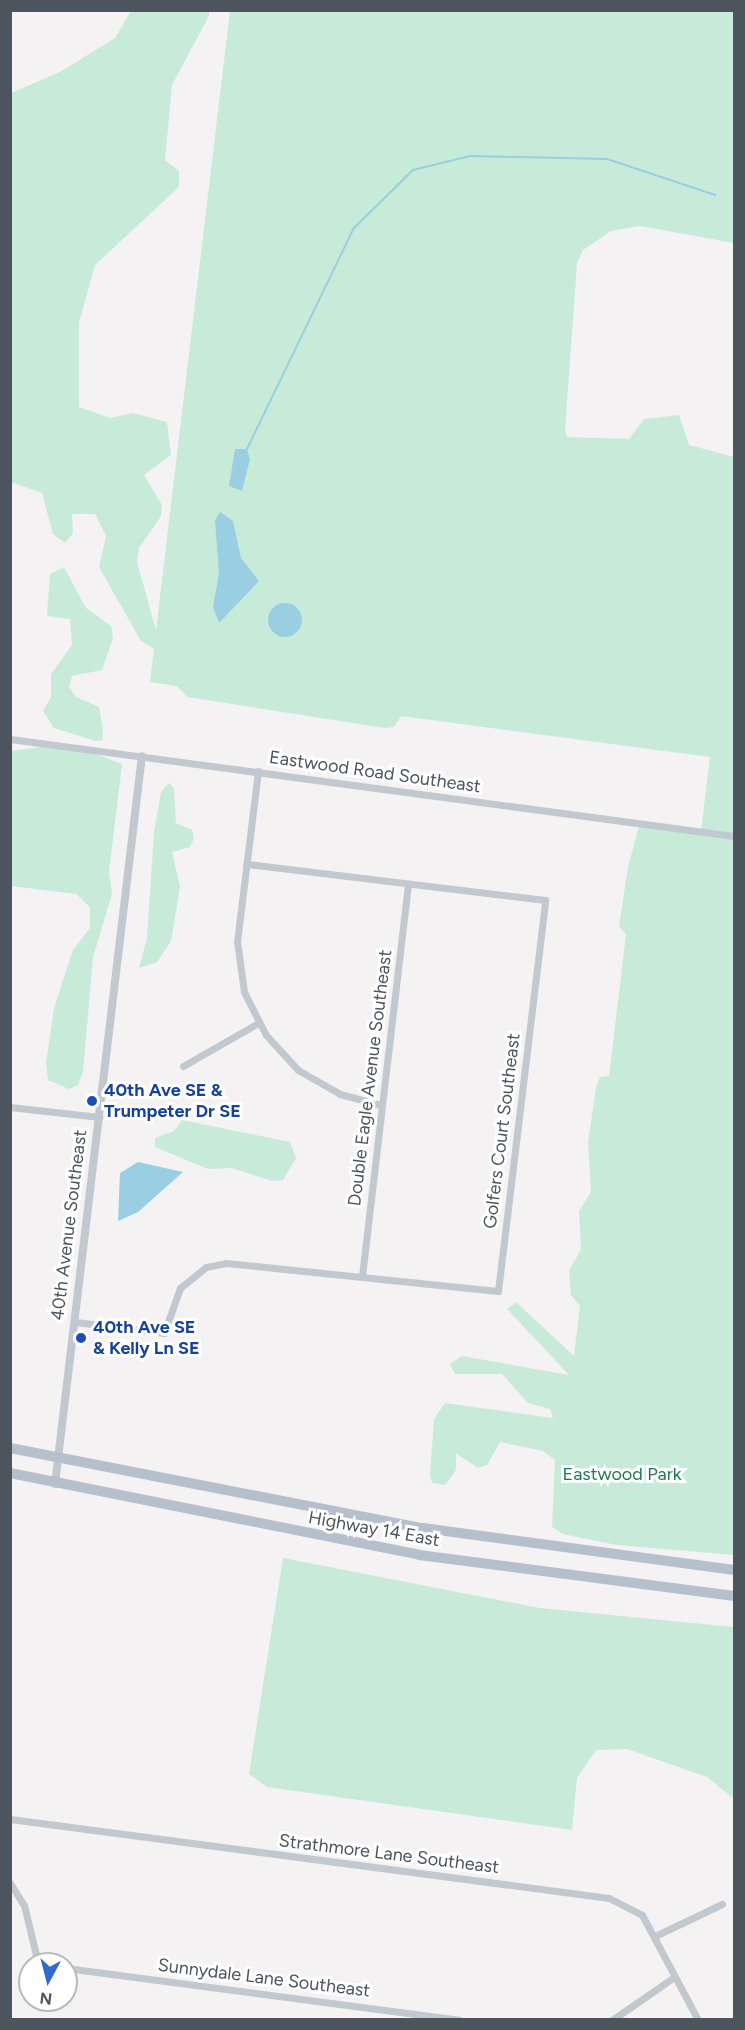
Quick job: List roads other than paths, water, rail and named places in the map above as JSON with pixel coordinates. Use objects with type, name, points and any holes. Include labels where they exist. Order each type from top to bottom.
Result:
[{"type":"main road","name":"Highway 14 East","points":[[10,1448],[423,1528],[735,1570]]},
{"type":"main road","name":"Highway 14 East","points":[[10,1473],[55,1484],[419,1555],[735,1596]]},
{"type":"street","name":"Eastwood Road Southeast","points":[[10,739],[735,836]]},
{"type":"street","name":"40th Avenue Southeast","points":[[55,1484],[142,756]]},
{"type":"street","points":[[258,771],[246,864],[238,964],[258,1023],[310,1079],[381,1105]]},
{"type":"street","name":"Golfers Court Southeast","points":[[75,1322],[164,1333],[180,1288],[217,1264],[362,1276],[498,1291],[545,900],[246,864]]},
{"type":"street","name":"Double Eagle Avenue Southeast","points":[[362,1276],[408,884]]},
{"type":"street","points":[[183,1066],[258,1023]]},
{"type":"street","points":[[10,1107],[99,1117]]},
{"type":"street","name":"Strathmore Lane Southeast","points":[[10,1819],[609,1898],[642,1915],[657,1935],[674,1977],[698,2019]]},
{"type":"street","points":[[10,1882],[24,1905],[35,1952]]},
{"type":"street","points":[[657,1935],[722,1904]]},
{"type":"street","name":"Sunnydale Lane Southeast","points":[[78,1970],[459,2019]]},
{"type":"street","points":[[612,2019],[674,1977]]},
{"type":"water","points":[[235,449],[247,449],[250,459],[242,491],[229,486]]},
{"type":"water","points":[[220,512],[233,521],[241,558],[259,581],[219,623],[213,607],[219,573],[215,520]]},
{"type":"water","points":[[285,603],[297,608],[302,620],[297,632],[285,637],[273,632],[268,620],[273,608]]},
{"type":"water","points":[[138,1162],[183,1172],[138,1212],[118,1221],[120,1173]]},
{"type":"waterway","points":[[247,449],[354,228],[413,170],[470,156],[607,159],[715,195]]},
{"type":"place","name":"40th Ave SE & Trumpeter Dr SE","points":[[92,1101]]},
{"type":"place","name":"40th Ave SE & Kelly Ln SE","points":[[81,1338]]},
{"type":"park label","name":"Eastwood Park","points":[[622,1474]]}]
